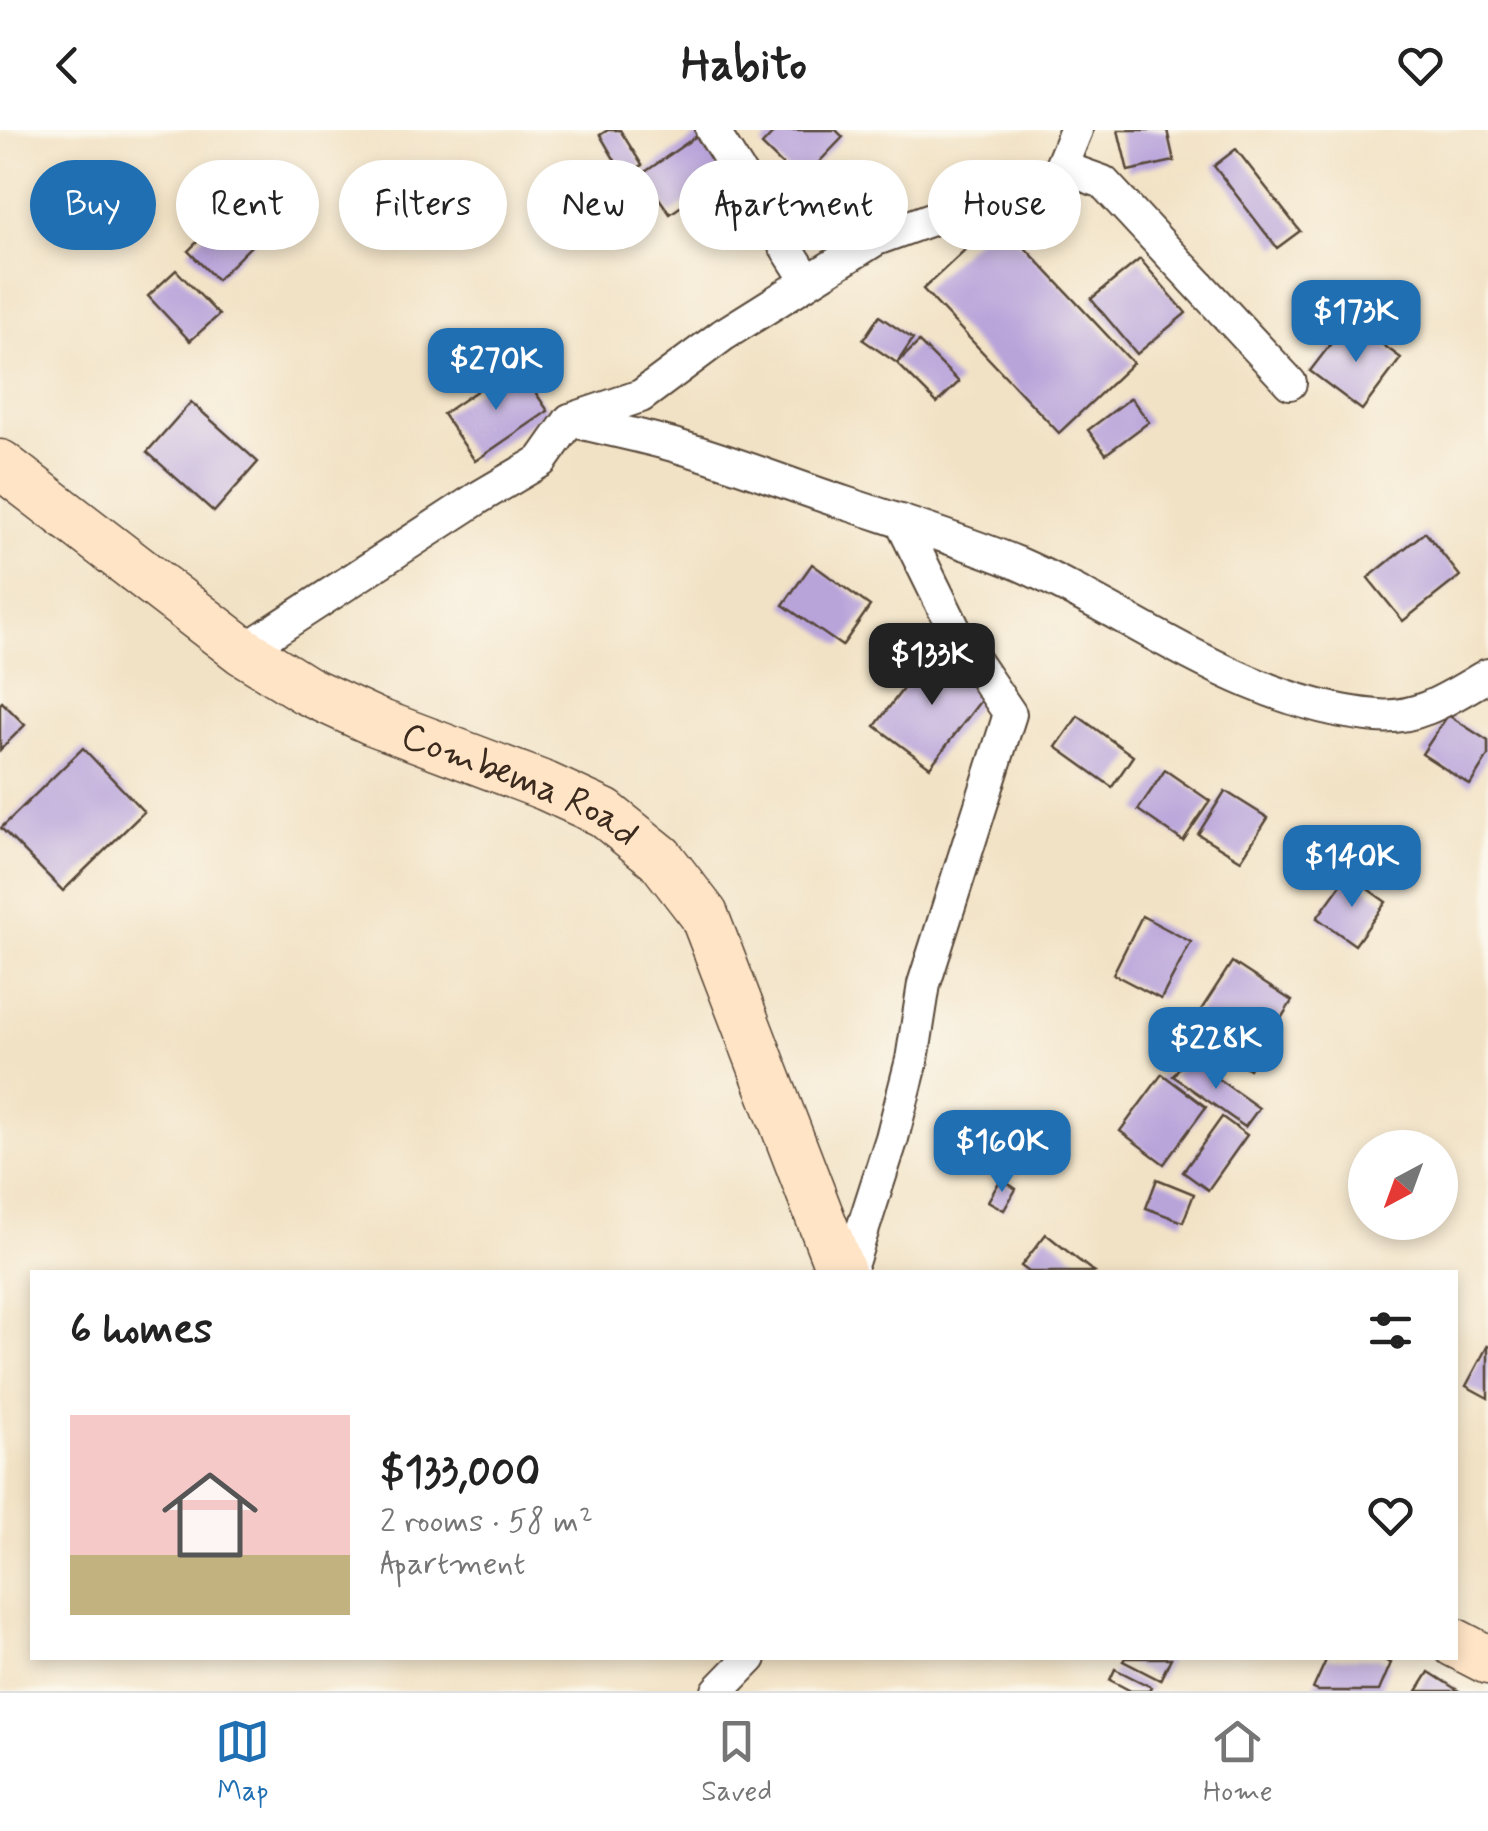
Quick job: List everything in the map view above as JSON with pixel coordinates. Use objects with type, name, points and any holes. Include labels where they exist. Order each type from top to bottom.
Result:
[{"type":"street","points":[[712,130],[807,280]]},
{"type":"street","points":[[1064,160],[1076,130]]},
{"type":"street","points":[[1081,174],[1103,182],[1290,383]]},
{"type":"street","points":[[242,650],[541,461],[570,420],[641,396],[723,335],[807,280],[876,239],[928,220]]},
{"type":"street","points":[[570,420],[676,446],[900,521],[1048,577],[1245,682],[1316,705],[1380,717],[1420,713],[1488,675]]},
{"type":"street","name":"Combema Road","points":[[0,464],[242,650],[306,690],[373,722],[545,786],[604,813],[660,858],[704,915],[840,1270]]},
{"type":"street","points":[[850,1270],[892,1138],[912,1060],[924,984],[1010,714],[958,637],[900,521]]},
{"type":"street","points":[[1458,1645],[1488,1660]]},
{"type":"street","points":[[718,1691],[748,1660]]},
{"type":"building","points":[[620,130],[639,160],[615,160],[600,135]]},
{"type":"building","points":[[776,130],[836,130],[843,137],[821,160],[777,160],[762,145]]},
{"type":"building","points":[[1118,130],[1167,130],[1174,161],[1128,171]]},
{"type":"building","points":[[701,133],[720,160],[679,160],[679,208],[670,214],[659,198],[659,162]]},
{"type":"building","points":[[1236,149],[1300,231],[1277,248],[1214,166]]},
{"type":"building","points":[[189,250],[247,250],[217,280]]},
{"type":"building","points":[[965,250],[1027,250],[1133,363],[1059,433],[923,289]]},
{"type":"building","points":[[1140,259],[1186,313],[1137,354],[1091,299]]},
{"type":"building","points":[[176,270],[219,315],[190,341],[148,296]]},
{"type":"building","points":[[879,316],[913,339],[897,363],[863,340]]},
{"type":"building","points":[[1349,320],[1401,358],[1362,410],[1310,371]]},
{"type":"building","points":[[919,342],[959,382],[937,403],[897,363]]},
{"type":"building","points":[[516,364],[548,411],[475,461],[443,414]]},
{"type":"building","points":[[1131,398],[1149,422],[1106,454],[1088,430]]},
{"type":"building","points":[[191,402],[258,462],[214,512],[147,452]]},
{"type":"building","points":[[1425,532],[1460,576],[1403,621],[1368,578]]},
{"type":"building","points":[[812,564],[870,606],[842,646],[783,605]]},
{"type":"building","points":[[933,649],[988,691],[930,767],[875,726]]},
{"type":"building","points":[[0,704],[25,725],[0,750]]},
{"type":"building","points":[[1448,715],[1488,741],[1488,756],[1470,785],[1422,754]]},
{"type":"building","points":[[1078,716],[1133,756],[1112,787],[1056,747]]},
{"type":"building","points":[[83,748],[144,812],[63,891],[1,828]]},
{"type":"building","points":[[1165,770],[1210,801],[1183,841],[1138,810]]},
{"type":"building","points":[[1225,791],[1268,818],[1241,860],[1198,834]]},
{"type":"building","points":[[1348,875],[1386,902],[1355,945],[1317,918]]},
{"type":"building","points":[[1142,916],[1191,942],[1161,999],[1113,974]]},
{"type":"building","points":[[1232,962],[1292,1001],[1249,1069],[1188,1030]]},
{"type":"building","points":[[1187,1057],[1259,1108],[1245,1127],[1173,1076]]},
{"type":"building","points":[[1162,1074],[1206,1107],[1164,1164],[1120,1131]]},
{"type":"building","points":[[1222,1117],[1247,1135],[1208,1190],[1183,1172]]},
{"type":"building","points":[[1001,1179],[1016,1189],[1004,1210],[988,1201]]},
{"type":"building","points":[[1157,1179],[1194,1194],[1183,1222],[1146,1208]]},
{"type":"building","points":[[1046,1234],[1091,1270],[1026,1270],[1021,1266]]},
{"type":"building","points":[[1488,1345],[1488,1398],[1466,1386]]},
{"type":"building","points":[[1124,1660],[1170,1660],[1160,1680]]},
{"type":"building","points":[[1326,1660],[1391,1663],[1379,1691],[1313,1689]]},
{"type":"building","points":[[1115,1669],[1151,1687],[1149,1691],[1131,1691],[1110,1680]]},
{"type":"building","points":[[1429,1672],[1459,1691],[1417,1691]]}]
